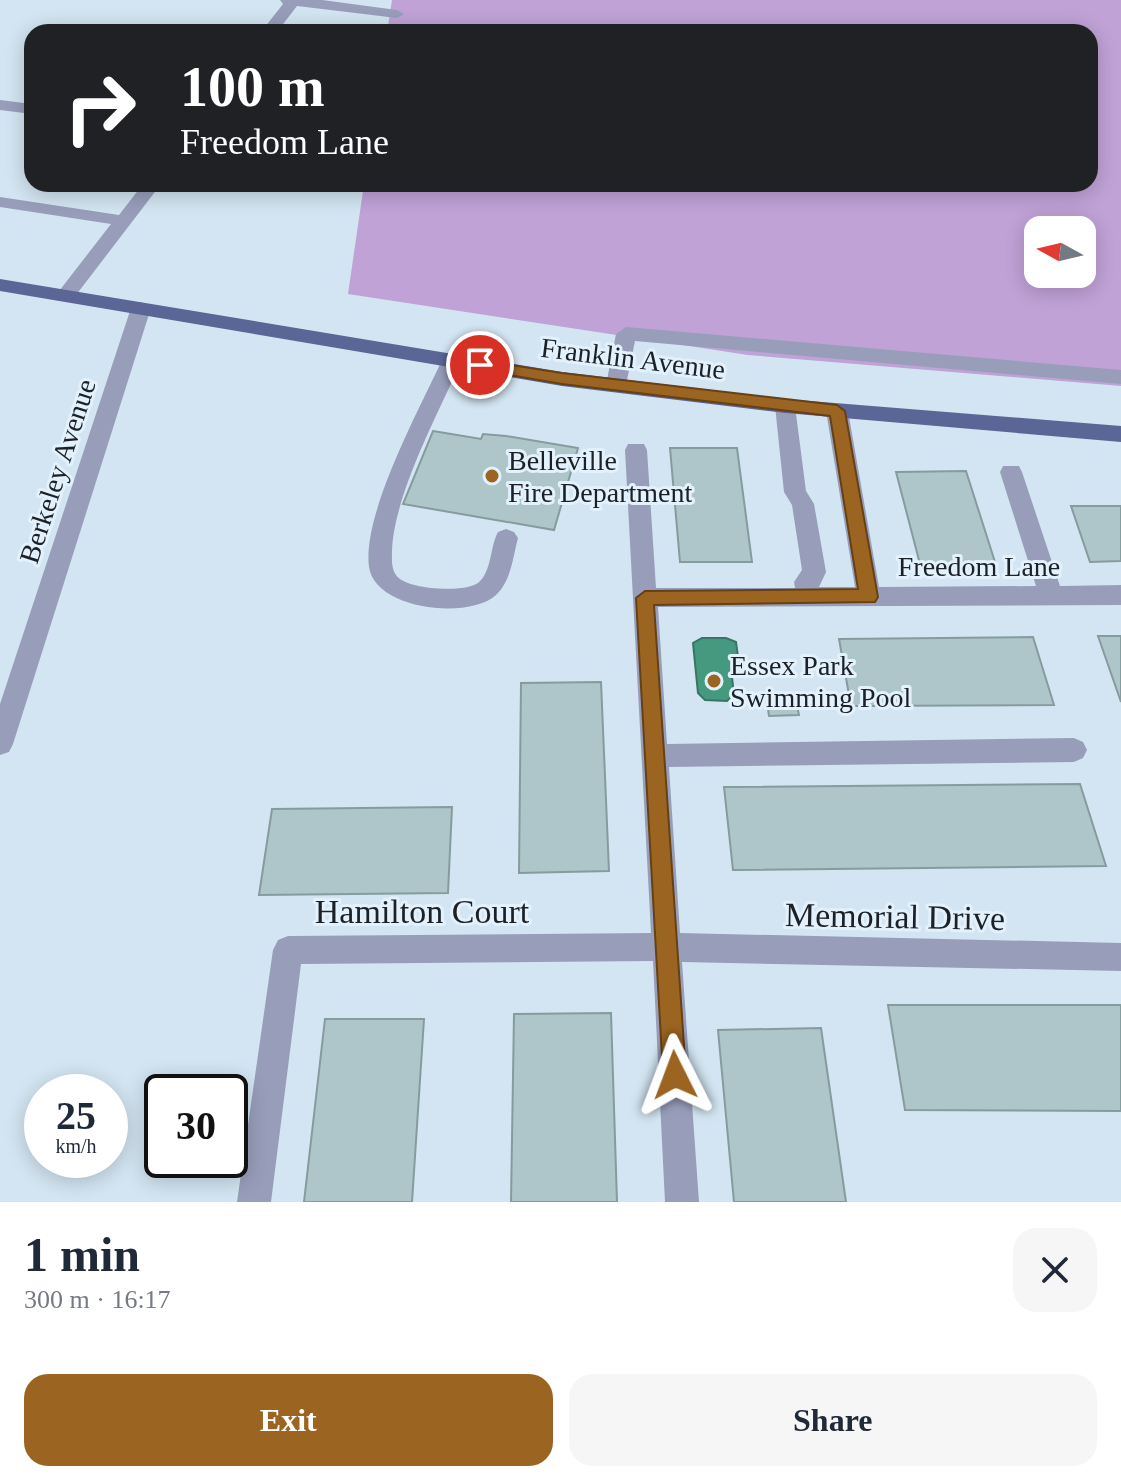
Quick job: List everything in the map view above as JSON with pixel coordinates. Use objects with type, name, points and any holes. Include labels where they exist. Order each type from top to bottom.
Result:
[{"type":"main road","name":"Franklin Avenue","points":[[0,285],[616,385],[785,406],[1121,434]]},
{"type":"street","points":[[274,24],[290,0],[397,14]]},
{"type":"street","points":[[0,105],[24,108]]},
{"type":"street","points":[[66,295],[146,192]]},
{"type":"street","points":[[4,208],[124,221]]},
{"type":"street","name":"Berkeley Avenue","points":[[0,744],[141,308]]},
{"type":"street","points":[[616,385],[626,334],[1121,377]]},
{"type":"street","points":[[452,360],[393,498],[380,564],[385,580],[398,590],[460,599],[478,596],[491,586],[506,538]]},
{"type":"street","points":[[785,406],[795,492],[787,506],[797,573],[808,589]]},
{"type":"street","points":[[837,411],[869,597]]},
{"type":"street","points":[[636,450],[682,1202]]},
{"type":"street","points":[[1011,472],[1051,596]]},
{"type":"street","name":"Freedom Lane","points":[[645,598],[808,589],[869,597],[1121,595]]},
{"type":"street","points":[[655,756],[1074,750]]},
{"type":"street","name":"Memorial Drive","points":[[668,947],[1121,957]]},
{"type":"street","name":"Hamilton Court","points":[[254,1202],[288,950],[668,947]]},
{"type":"shaded area","points":[[392,0],[1121,0],[1121,386],[748,355],[348,294],[363,192],[1098,192],[1098,24],[388,24]]},
{"type":"shaded area","name":"Essex Park Swimming Pool","points":[[702,638],[726,638],[736,642],[739,664],[731,669],[734,694],[727,701],[705,700],[698,693],[693,643]]},
{"type":"building","name":"Belleville Fire Department","points":[[433,431],[481,439],[483,434],[506,436],[578,448],[554,530],[403,504]]},
{"type":"building","points":[[670,448],[737,448],[752,562],[680,562]]},
{"type":"building","points":[[966,471],[995,562],[920,564],[896,472]]},
{"type":"building","points":[[1071,506],[1121,506],[1121,561],[1090,562]]},
{"type":"building","points":[[1098,636],[1121,636],[1121,702]]},
{"type":"building","points":[[1033,637],[1054,705],[851,706],[839,639]]},
{"type":"building","points":[[601,682],[609,871],[519,873],[521,683]]},
{"type":"building","points":[[796,701],[799,715],[769,716],[767,702]]},
{"type":"building","points":[[1080,784],[1106,866],[733,870],[724,787]]},
{"type":"building","points":[[452,807],[448,893],[259,895],[272,809]]},
{"type":"building","points":[[888,1005],[1121,1005],[1121,1111],[905,1110]]},
{"type":"building","points":[[611,1013],[617,1202],[511,1202],[514,1014]]},
{"type":"building","points":[[325,1019],[424,1019],[412,1202],[304,1202]]},
{"type":"building","points":[[821,1028],[846,1202],[734,1202],[718,1030]]},
{"type":"place","name":"Belleville Fire Department","points":[[492,476]]},
{"type":"place","name":"Essex Park Swimming Pool","points":[[714,681]]},
{"type":"route","points":[[480,365],[562,379],[837,411],[869,597],[645,598],[675,1075]]}]
